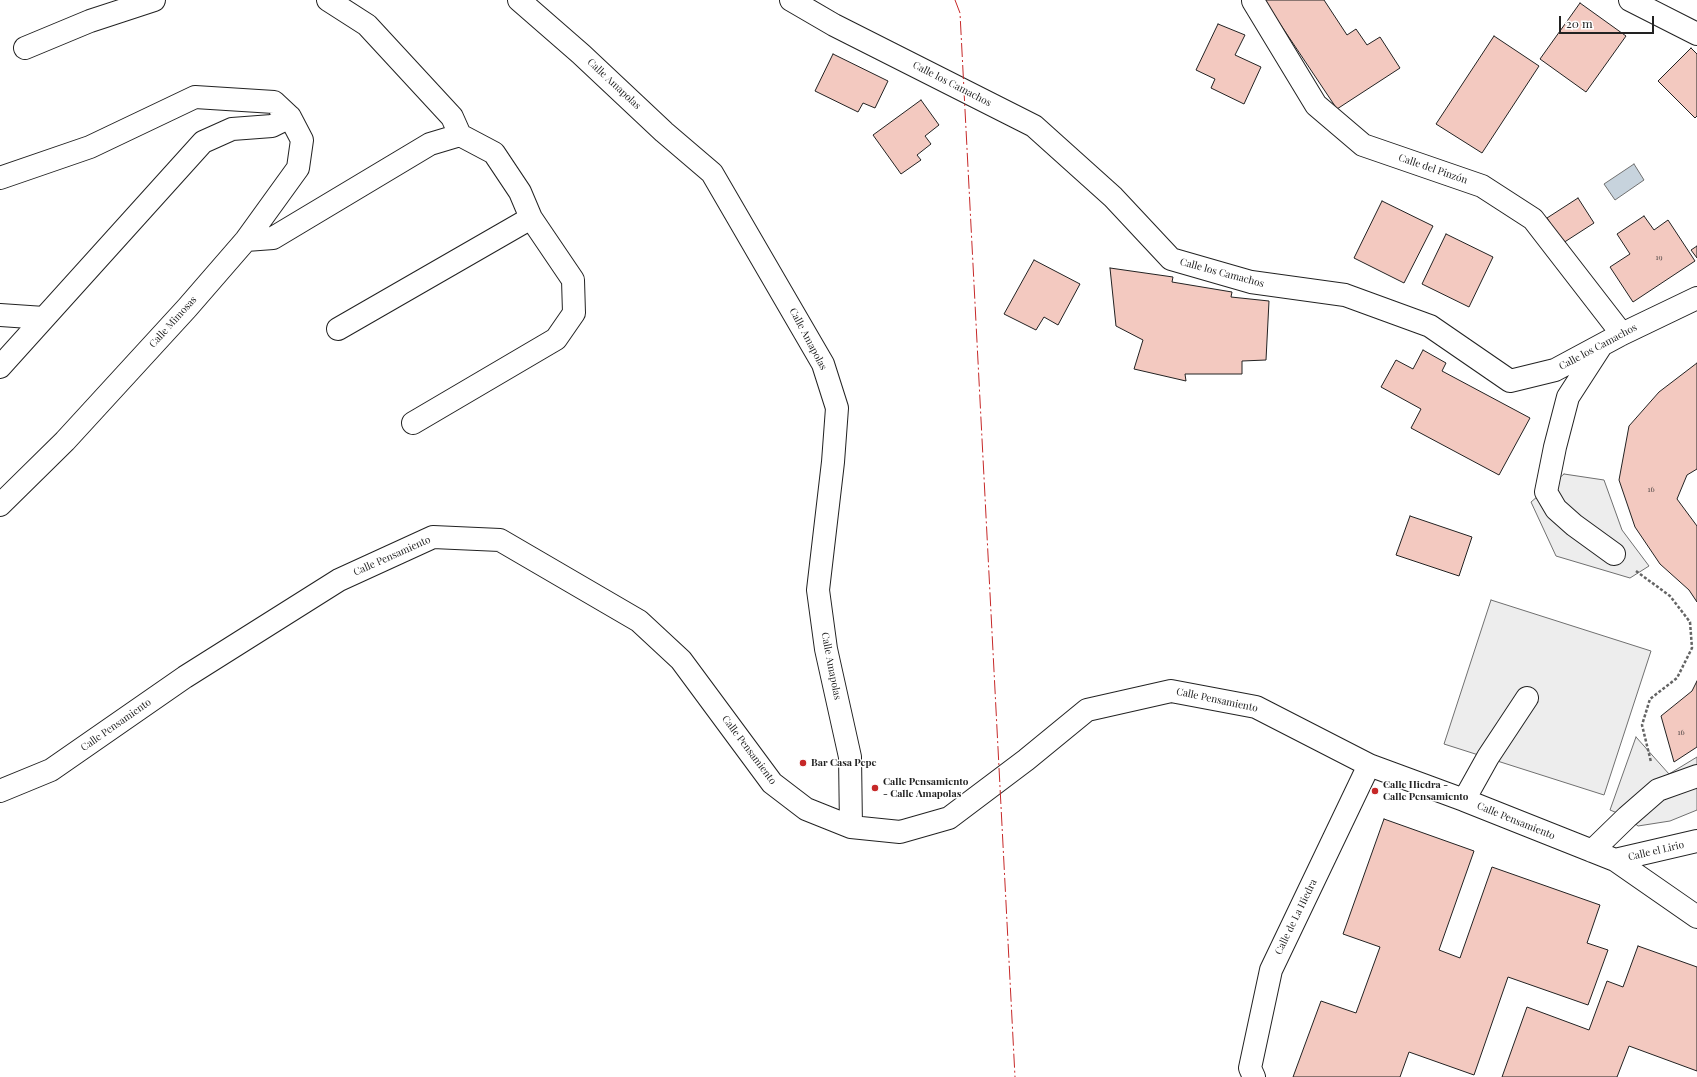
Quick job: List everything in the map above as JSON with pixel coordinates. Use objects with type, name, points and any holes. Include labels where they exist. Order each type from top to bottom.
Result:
[{"type":"street","points":[[25,48],[90,21],[154,0]]},
{"type":"street","points":[[328,0],[367,25],[452,117],[460,135],[494,153],[520,192],[531,218],[573,280],[574,313],[556,340],[412,423]]},
{"type":"street","name":"Calle Amapolas","points":[[520,0],[581,54],[664,132],[712,173],[824,364],[837,408],[833,462],[818,590],[826,649],[850,757],[852,827]]},
{"type":"street","name":"Calle los Camachos","points":[[791,0],[834,25],[1034,126],[1113,197],[1171,259],[1251,282],[1345,295],[1430,326],[1510,381],[1555,370],[1602,344],[1697,298]]},
{"type":"street","points":[[1630,0],[1697,34]]},
{"type":"street","name":"Calle del Pinzón","points":[[1253,1],[1316,106],[1363,145],[1482,186],[1533,219],[1622,334]]},
{"type":"street","name":"Calle Mimosas","points":[[0,178],[90,147],[195,97],[274,102],[290,117],[302,140],[298,168],[246,240],[187,308],[65,441],[0,505]]},
{"type":"street","points":[[0,367],[203,142],[232,129],[272,126],[290,117]]},
{"type":"street","points":[[246,240],[274,238],[430,144],[460,135]]},
{"type":"street","points":[[338,329],[531,218]]},
{"type":"street","points":[[0,315],[44,318]]},
{"type":"street","points":[[1602,344],[1568,397],[1555,447],[1546,492],[1556,509],[1574,525],[1614,554]]},
{"type":"street","name":"Calle Pensamiento","points":[[0,791],[51,770],[185,677],[339,580],[434,537],[500,540],[639,621],[681,660],[772,783],[806,809],[852,827],[900,832],[949,818],[1026,760],[1087,710],[1171,690],[1256,707],[1369,765],[1464,800],[1615,860],[1697,917]]},
{"type":"street","points":[[1464,800],[1488,758],[1527,698]]},
{"type":"street","name":"Calle de La Hiedra","points":[[1254,1077],[1250,1068],[1271,970],[1369,765]]},
{"type":"street","points":[[1592,851],[1627,816],[1658,790],[1697,776]]},
{"type":"street","name":"Calle el Lirio","points":[[1615,860],[1697,841]]},
{"type":"path","points":[[1614,554],[1670,596],[1690,622],[1692,648],[1677,678],[1650,699],[1642,725],[1658,790]]},
{"type":"shaded area","points":[[1634,164],[1644,180],[1615,200],[1604,184]]},
{"type":"shaded area","points":[[1564,474],[1604,480],[1622,530],[1649,566],[1630,578],[1556,556],[1531,502]]},
{"type":"shaded area","points":[[1491,600],[1651,651],[1604,795],[1444,744]]},
{"type":"shaded area","points":[[1636,737],[1669,774],[1697,757],[1697,810],[1670,821],[1638,826],[1627,817],[1610,810]]},
{"type":"building","points":[[1264,0],[1324,0],[1347,35],[1356,29],[1367,45],[1380,37],[1400,68],[1337,109]]},
{"type":"building","points":[[1580,3],[1626,36],[1586,92],[1540,59]]},
{"type":"building","points":[[1218,24],[1245,35],[1235,55],[1261,67],[1244,104],[1211,88],[1215,79],[1196,70]]},
{"type":"building","points":[[1494,36],[1539,66],[1482,153],[1436,124]]},
{"type":"building","points":[[1691,48],[1697,54],[1697,116],[1695,118],[1658,81]]},
{"type":"building","points":[[833,54],[888,81],[875,108],[863,103],[858,112],[815,91]]},
{"type":"building","points":[[921,100],[939,125],[925,136],[931,144],[917,155],[921,160],[901,174],[873,135]]},
{"type":"building","points":[[1578,198],[1594,223],[1563,243],[1547,218]]},
{"type":"building","points":[[1382,201],[1433,226],[1404,283],[1354,258]]},
{"type":"building","points":[[1644,216],[1654,230],[1668,220],[1695,261],[1633,302],[1610,267],[1630,254],[1617,234]]},
{"type":"building","points":[[1446,234],[1493,257],[1469,307],[1422,284]]},
{"type":"building","points":[[1697,246],[1697,258],[1691,250]]},
{"type":"building","points":[[1034,260],[1080,284],[1058,325],[1044,317],[1036,330],[1004,314]]},
{"type":"building","points":[[1110,268],[1173,277],[1172,282],[1232,292],[1231,297],[1269,301],[1266,360],[1242,361],[1242,374],[1185,374],[1186,381],[1134,369],[1143,340],[1116,326]]},
{"type":"building","points":[[1423,350],[1446,363],[1442,371],[1530,418],[1499,475],[1411,428],[1421,409],[1381,387],[1396,360],[1413,369]]},
{"type":"building","points":[[1697,363],[1697,469],[1687,475],[1677,499],[1697,526],[1697,602],[1689,590],[1660,564],[1635,527],[1619,480],[1629,426],[1659,392]]},
{"type":"building","points":[[1410,516],[1472,537],[1459,576],[1396,555]]},
{"type":"building","points":[[1697,681],[1697,747],[1674,762],[1661,716],[1692,691]]},
{"type":"building","points":[[1384,819],[1474,851],[1439,950],[1460,958],[1492,867],[1600,905],[1587,943],[1608,950],[1588,1005],[1508,977],[1474,1075],[1409,1052],[1400,1077],[1293,1077],[1321,1001],[1356,1013],[1380,947],[1343,934]]},
{"type":"building","points":[[1638,946],[1697,967],[1697,1071],[1629,1046],[1617,1077],[1502,1077],[1527,1007],[1589,1030],[1607,981],[1623,987]]},
{"type":"power","points":[[955,0],[960,13],[1015,1077]]},
{"type":"place","name":"Bar Casa Pepe","points":[[803,763]]},
{"type":"place","name":"Calle Pensamiento - Calle Amapolas","points":[[875,788]]},
{"type":"place","name":"Calle Hiedra - Calle Pensamiento","points":[[1375,791]]}]
